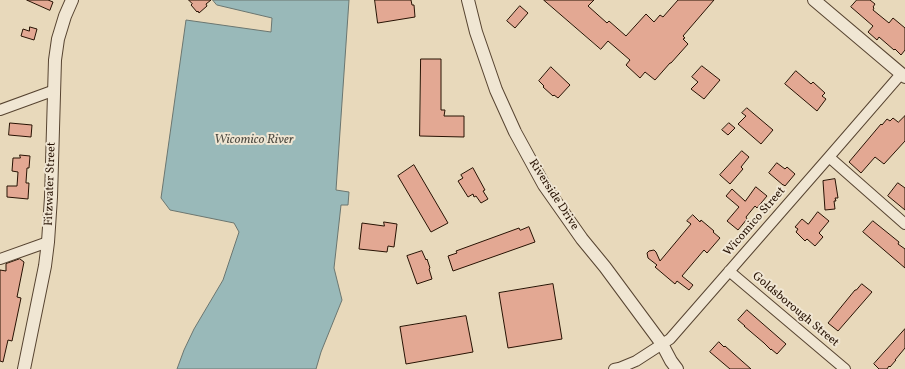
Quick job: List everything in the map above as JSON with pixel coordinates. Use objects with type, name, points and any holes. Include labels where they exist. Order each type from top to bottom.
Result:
[{"type":"street","name":"Fitzwater Street","points":[[24,369],[45,266],[48,242],[51,197],[55,60],[58,39],[72,0]]},
{"type":"street","name":"Riverside Drive","points":[[468,0],[476,32],[496,90],[515,132],[544,185],[582,239],[605,267],[662,344],[677,369]]},
{"type":"street","points":[[814,0],[903,75]]},
{"type":"street","name":"Wicomico Street","points":[[614,369],[636,360],[670,339],[829,157],[903,75]]},
{"type":"street","points":[[0,110],[54,90]]},
{"type":"street","points":[[829,157],[905,224]]},
{"type":"street","points":[[0,259],[48,242]]},
{"type":"street","name":"Goldsborough Street","points":[[729,272],[844,369]]},
{"type":"water","name":"Wicomico River","points":[[213,0],[349,0],[336,190],[349,192],[348,205],[341,205],[334,268],[342,300],[321,352],[316,369],[177,369],[194,329],[223,280],[239,232],[234,223],[170,210],[161,198],[186,20],[271,32],[272,18],[217,5]]},
{"type":"building","points":[[27,0],[48,0],[53,2],[50,10]]},
{"type":"building","points":[[189,0],[211,0],[199,13],[191,5],[192,4]]},
{"type":"building","points":[[375,0],[411,0],[412,5],[414,5],[415,17],[378,23]]},
{"type":"building","points":[[544,0],[594,0],[588,6],[607,23],[609,21],[626,36],[646,14],[654,22],[660,15],[663,17],[678,0],[714,0],[683,36],[685,38],[683,39],[688,44],[655,80],[645,72],[640,78],[626,65],[630,60],[608,41],[601,49]]},
{"type":"building","points":[[857,0],[870,0],[875,4],[873,10],[889,23],[893,18],[905,28],[905,50],[901,55],[879,37],[877,40],[868,32],[873,26],[851,7]]},
{"type":"building","points":[[520,6],[528,13],[515,28],[507,21]]},
{"type":"building","points":[[30,27],[37,29],[34,40],[21,36],[23,29],[29,31]]},
{"type":"building","points":[[421,59],[441,59],[441,110],[445,110],[444,116],[464,116],[464,137],[420,136]]},
{"type":"building","points":[[702,66],[720,80],[704,99],[691,89],[698,82],[692,77]]},
{"type":"building","points":[[551,67],[570,85],[558,98],[554,95],[553,96],[539,81]]},
{"type":"building","points":[[796,71],[811,84],[813,82],[825,93],[822,96],[826,99],[817,111],[785,84]]},
{"type":"building","points":[[747,108],[773,130],[761,144],[738,124],[746,116],[742,113]]},
{"type":"building","points":[[905,116],[905,141],[884,164],[875,157],[861,173],[849,162],[887,119],[890,121],[893,118],[898,122]]},
{"type":"building","points":[[10,123],[32,125],[31,137],[9,135]]},
{"type":"building","points":[[729,123],[735,128],[728,135],[722,130]]},
{"type":"building","points":[[742,151],[749,157],[741,167],[743,169],[730,184],[720,175]]},
{"type":"building","points":[[20,155],[30,156],[26,182],[29,183],[28,199],[7,197],[7,186],[17,186],[18,172],[12,171],[13,158],[20,158]]},
{"type":"building","points":[[777,163],[785,169],[787,167],[795,174],[785,186],[769,173]]},
{"type":"building","points":[[414,165],[448,223],[431,232],[398,176]]},
{"type":"building","points":[[473,168],[485,190],[483,191],[488,199],[481,203],[476,196],[474,197],[473,194],[468,197],[458,181],[463,178],[461,175]]},
{"type":"building","points":[[835,179],[838,198],[835,198],[836,201],[834,201],[835,209],[825,210],[823,181]]},
{"type":"building","points":[[898,183],[905,188],[905,210],[888,196]]},
{"type":"building","points":[[756,187],[767,196],[757,208],[755,206],[738,230],[727,221],[739,207],[726,196],[732,189],[745,201]]},
{"type":"building","points":[[818,212],[829,221],[819,233],[823,237],[815,246],[807,239],[805,241],[796,232],[798,229],[795,227],[802,219],[808,224]]},
{"type":"building","points":[[693,215],[700,222],[701,220],[714,231],[713,232],[720,238],[707,253],[704,250],[682,276],[693,285],[689,290],[677,281],[675,284],[655,267],[657,265],[648,258],[647,253],[654,250],[660,261],[691,224],[687,221]]},
{"type":"building","points":[[873,221],[899,242],[898,244],[905,249],[905,268],[863,232]]},
{"type":"building","points":[[384,222],[397,224],[394,247],[388,246],[387,252],[359,249],[362,223],[384,226]]},
{"type":"building","points":[[529,227],[535,242],[453,271],[448,256],[457,253],[456,251],[519,228],[520,230]]},
{"type":"building","points":[[422,251],[426,260],[427,259],[432,279],[417,284],[407,256]]},
{"type":"building","points":[[20,259],[24,262],[17,297],[21,298],[12,341],[8,340],[3,362],[0,361],[0,270],[6,271],[6,264]]},
{"type":"building","points":[[553,284],[562,339],[508,348],[499,293]]},
{"type":"building","points":[[862,284],[872,292],[838,331],[828,323],[855,290]]},
{"type":"building","points":[[747,310],[786,344],[777,354],[738,320]]},
{"type":"building","points":[[466,316],[473,352],[406,364],[400,327]]},
{"type":"building","points":[[905,329],[905,348],[890,367],[889,366],[887,369],[879,369],[874,364]]},
{"type":"building","points":[[719,342],[751,369],[730,369],[710,352]]}]
